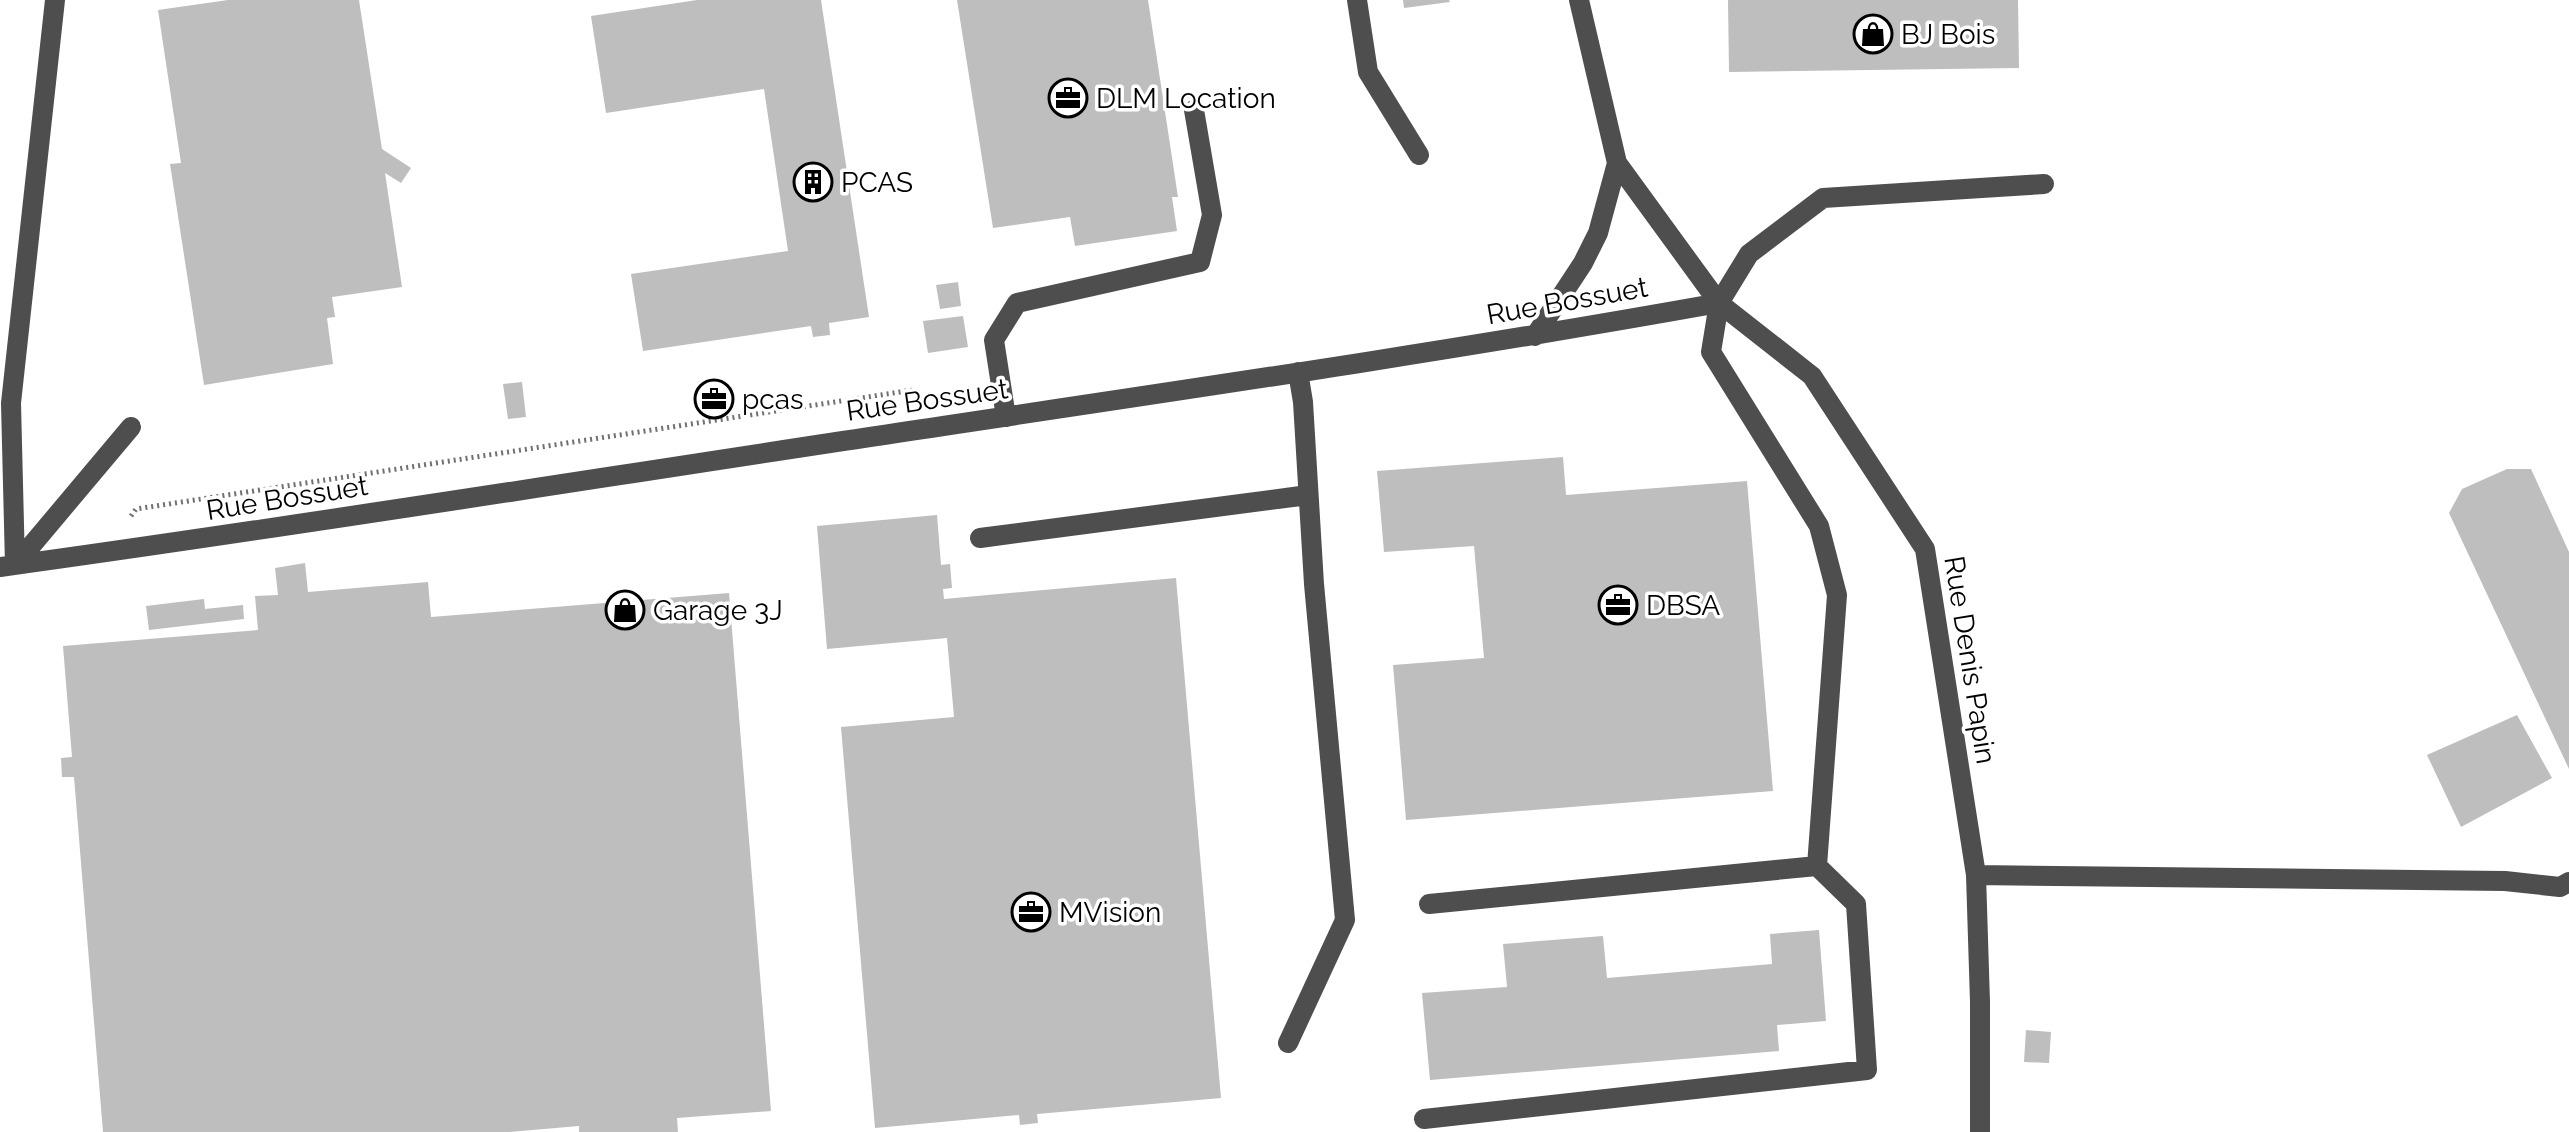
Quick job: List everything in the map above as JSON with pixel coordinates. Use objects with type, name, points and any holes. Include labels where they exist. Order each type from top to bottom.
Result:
[{"type":"street","points":[[7,566],[6,411],[55,0]]},
{"type":"street","points":[[1357,0],[1368,72],[1419,155]]},
{"type":"street","name":"Rue Denis Papin","points":[[1579,0],[1617,163],[1719,303],[1812,376],[1925,549],[1976,875],[1980,1132]]},
{"type":"street","points":[[1006,417],[994,340],[1017,303],[1200,262],[1212,215],[1194,110]]},
{"type":"street","name":"Rue Denis Papin","points":[[1535,336],[1583,263],[1598,233],[1617,163]]},
{"type":"street","points":[[1817,866],[1837,595],[1819,526],[1711,352],[1719,303],[1749,254],[1823,198],[2044,184]]},
{"type":"street","name":"Rue Bossuet","points":[[7,566],[1535,336],[1719,303]]},
{"type":"street","points":[[1288,1043],[1345,920],[1308,495],[1303,402],[1298,372]]},
{"type":"street","points":[[7,566],[131,427]]},
{"type":"street","points":[[980,538],[1308,495]]},
{"type":"street","points":[[1424,1119],[1867,1070],[1856,904],[1817,866],[1429,904]]},
{"type":"street","points":[[1976,875],[2505,881],[2560,887],[2569,882]]},
{"type":"path","points":[[133,549],[129,517],[136,509],[913,390]]},
{"type":"building","points":[[228,0],[359,0],[382,149],[411,168],[401,183],[385,173],[402,287],[332,297],[335,317],[327,318],[333,364],[204,385],[170,164],[181,163],[158,10]]},
{"type":"building","name":"PCAS","points":[[697,0],[821,0],[869,317],[829,323],[830,335],[813,337],[811,326],[643,351],[631,274],[788,251],[764,89],[606,113],[591,16]]},
{"type":"building","name":"DLM Location","points":[[957,0],[1148,0],[1178,197],[1172,197],[1177,231],[1075,246],[1070,217],[993,228]]},
{"type":"building","points":[[1403,0],[1449,0],[1450,2],[1404,8]]},
{"type":"building","name":"BJ Bois","points":[[1728,0],[2018,0],[2019,68],[1729,72]]},
{"type":"building","points":[[958,282],[961,306],[940,309],[936,285]]},
{"type":"building","points":[[963,316],[968,347],[928,353],[923,321]]},
{"type":"building","points":[[522,382],[526,417],[508,419],[503,384]]},
{"type":"building","name":"DBSA","points":[[1563,457],[1566,495],[1747,481],[1773,791],[1406,820],[1393,665],[1484,658],[1474,546],[1384,552],[1377,471]]},
{"type":"building","points":[[2507,469],[2531,469],[2569,552],[2569,769],[2449,513],[2462,489]]},
{"type":"building","name":"MVision","points":[[937,515],[941,565],[950,564],[952,588],[943,589],[944,599],[1176,578],[1221,1098],[1037,1114],[1038,1123],[1020,1125],[1019,1115],[875,1128],[841,727],[954,717],[947,638],[827,649],[817,526]]},
{"type":"building","points":[[305,563],[308,592],[428,582],[431,617],[729,593],[771,1111],[677,1118],[678,1132],[579,1132],[579,1126],[509,1132],[103,1132],[74,777],[62,777],[61,758],[72,757],[63,646],[258,630],[255,596],[278,595],[275,568]]},
{"type":"building","points":[[204,599],[205,609],[243,605],[244,619],[149,630],[146,606]]},
{"type":"building","points":[[2517,715],[2552,778],[2461,827],[2427,755]]},
{"type":"building","points":[[1819,930],[1826,1021],[1777,1025],[1779,1051],[1430,1080],[1422,993],[1507,987],[1503,944],[1603,936],[1607,978],[1772,964],[1770,934]]},
{"type":"building","points":[[2026,1030],[2051,1032],[2049,1063],[2024,1062]]},
{"type":"place","name":"BJ Bois","points":[[1873,34]]},
{"type":"place","name":"DLM Location","points":[[1068,98]]},
{"type":"place","name":"PCAS","points":[[813,182]]},
{"type":"place","name":"pcas","points":[[714,399]]},
{"type":"place","name":"DBSA","points":[[1618,605]]},
{"type":"place","name":"Garage 3J","points":[[625,610]]},
{"type":"place","name":"MVision","points":[[1031,912]]}]
